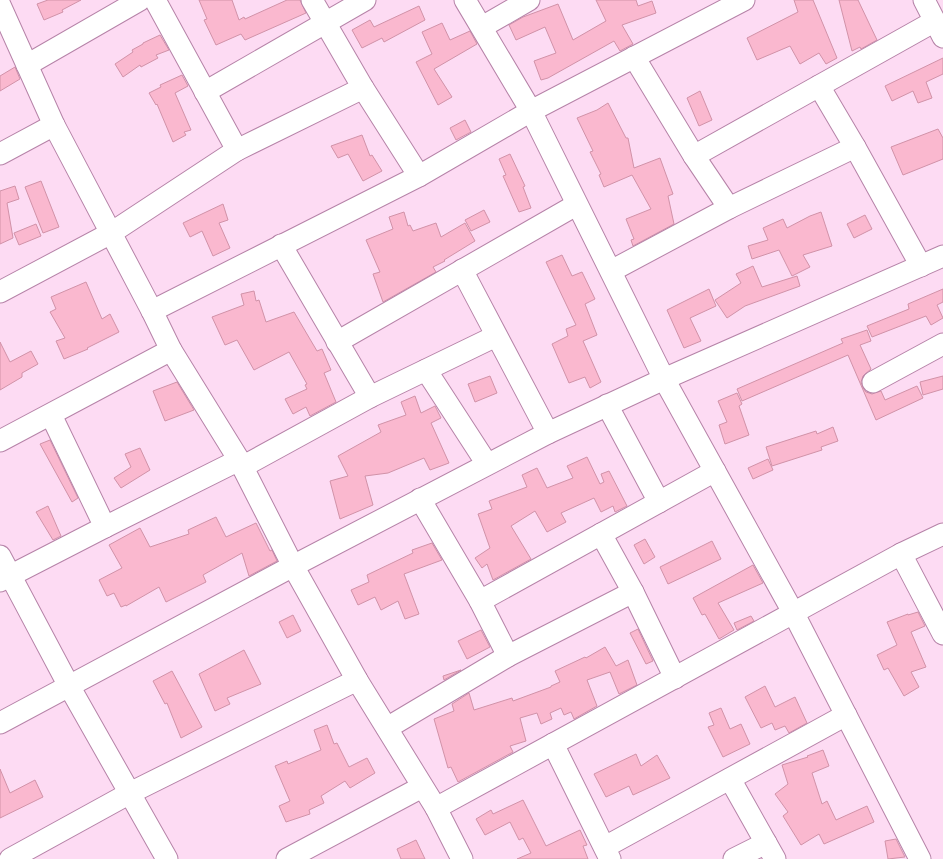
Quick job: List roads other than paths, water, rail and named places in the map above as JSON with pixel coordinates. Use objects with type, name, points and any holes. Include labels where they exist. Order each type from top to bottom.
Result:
[{"type":"street","points":[[27,65],[140,0]]},
{"type":"street","points":[[154,0],[237,150]]},
{"type":"street","points":[[312,0],[363,88],[419,176]]},
{"type":"street","points":[[205,92],[365,0]]},
{"type":"street","points":[[465,0],[531,111],[576,205],[611,271],[664,379],[794,614],[920,859]]},
{"type":"street","points":[[482,27],[529,0]]},
{"type":"street","points":[[152,311],[419,176],[531,111],[744,0]]},
{"type":"street","points":[[694,156],[819,86],[939,29],[924,0]]},
{"type":"street","points":[[0,5],[54,125],[171,350],[241,463],[293,566],[357,680],[436,808],[462,859]]},
{"type":"street","points":[[634,57],[694,156],[729,208]]},
{"type":"street","points":[[819,86],[855,147],[921,266]]},
{"type":"street","points":[[0,292],[111,233],[237,150],[363,88]]},
{"type":"street","points":[[0,154],[54,125]]},
{"type":"street","points":[[611,271],[729,208],[855,147]]},
{"type":"street","points":[[337,342],[576,205]]},
{"type":"street","points":[[281,245],[370,397]]},
{"type":"street","points":[[0,723],[293,566],[548,433],[664,379],[943,256]]},
{"type":"street","points":[[462,270],[548,433]]},
{"type":"street","points":[[5,578],[105,527],[241,463],[370,397],[496,336]]},
{"type":"street","points":[[873,382],[943,344]]},
{"type":"street","points":[[0,441],[171,350]]},
{"type":"street","points":[[426,370],[488,464]]},
{"type":"street","points":[[607,405],[659,502]]},
{"type":"street","points":[[51,415],[105,527]]},
{"type":"street","points":[[480,601],[715,471]]},
{"type":"street","points":[[420,499],[480,601],[508,656]]},
{"type":"street","points":[[601,534],[633,592],[675,678]]},
{"type":"street","points":[[436,808],[794,614],[901,554],[943,534]]},
{"type":"street","points":[[901,554],[943,634]]},
{"type":"street","points":[[0,556],[5,578],[69,686],[167,859]]},
{"type":"street","points":[[387,728],[508,656],[633,592]]},
{"type":"street","points":[[10,859],[130,793],[357,680]]},
{"type":"street","points":[[553,744],[607,853],[730,779],[846,716]]},
{"type":"street","points":[[730,779],[771,851],[734,859]]},
{"type":"street","points":[[287,859],[422,787]]}]
